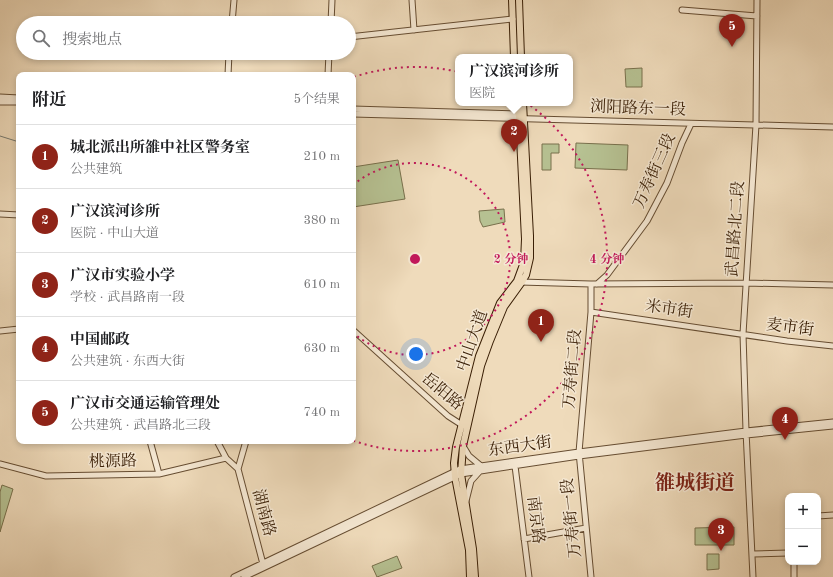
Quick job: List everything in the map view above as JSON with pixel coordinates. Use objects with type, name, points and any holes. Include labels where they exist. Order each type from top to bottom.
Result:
[{"type":"main road","points":[[512,0],[514,54]]},
{"type":"main road","points":[[519,0],[521,54]]},
{"type":"main road","points":[[518,106],[521,116]]},
{"type":"main road","points":[[521,116],[523,106]]},
{"type":"main road","name":"中山大道","points":[[470,577],[469,550],[458,473],[481,366],[504,307],[520,282],[524,262],[521,116]]},
{"type":"main road","name":"中山大道","points":[[475,577],[473,549],[465,502],[454,463],[479,356],[500,304],[520,282]]},
{"type":"street","points":[[233,16],[234,0]]},
{"type":"street","points":[[331,16],[332,0]]},
{"type":"street","points":[[412,0],[414,30]]},
{"type":"street","name":"武昌路北二段","points":[[753,577],[743,334],[756,125],[757,0]]},
{"type":"street","points":[[682,10],[757,16]]},
{"type":"street","points":[[356,36],[513,19]]},
{"type":"street","points":[[228,72],[229,60]]},
{"type":"street","points":[[328,72],[329,60]]},
{"type":"street","points":[[0,97],[16,98]]},
{"type":"street","points":[[0,102],[16,102]]},
{"type":"street","points":[[356,109],[521,116]]},
{"type":"street","points":[[356,114],[521,116]]},
{"type":"street","name":"浏阳路东一段","points":[[521,116],[691,124],[833,127]]},
{"type":"street","name":"万寿街三段","points":[[594,284],[607,275],[647,221],[667,183],[691,124]]},
{"type":"street","points":[[0,214],[16,215]]},
{"type":"street","points":[[520,282],[594,284],[746,283],[833,285]]},
{"type":"street","name":"万寿街二段","points":[[579,454],[594,284]]},
{"type":"street","name":"米市街","points":[[591,312],[743,334]]},
{"type":"street","points":[[0,331],[16,329]]},
{"type":"street","name":"岳阳路","points":[[356,333],[448,416],[462,425]]},
{"type":"street","name":"麦市街","points":[[743,334],[833,346]]},
{"type":"street","name":"东西大街","points":[[234,577],[458,473],[579,454],[833,422]]},
{"type":"street","name":"东西大街","points":[[746,433],[833,426]]},
{"type":"street","points":[[151,444],[160,474]]},
{"type":"street","points":[[219,444],[226,458],[238,469],[245,444]]},
{"type":"street","points":[[463,446],[469,456],[481,469],[471,481],[465,502]]},
{"type":"street","name":"东西大街","points":[[481,469],[515,466],[579,454]]},
{"type":"street","name":"万寿街一段","points":[[579,454],[591,577]]},
{"type":"street","name":"桃源路","points":[[0,464],[46,476],[160,474],[226,458]]},
{"type":"street","name":"南京路","points":[[515,466],[529,577]]},
{"type":"street","name":"湖南路","points":[[238,469],[262,564]]},
{"type":"street","name":"东西大街","points":[[244,577],[458,473]]},
{"type":"street","points":[[821,516],[833,515]]},
{"type":"street","points":[[524,539],[586,528]]},
{"type":"street","points":[[753,554],[785,553]]},
{"type":"street","points":[[794,565],[794,577]]},
{"type":"green space","points":[[642,68],[642,87],[626,87],[625,69]]},
{"type":"green space","points":[[576,143],[628,145],[627,170],[575,168]]},
{"type":"green space","points":[[542,144],[559,144],[559,153],[551,153],[551,170],[542,170]]},
{"type":"green space","points":[[398,160],[405,199],[356,207],[356,167]]},
{"type":"green space","points":[[504,209],[505,222],[483,227],[480,221],[479,211]]},
{"type":"green space","points":[[2,485],[13,489],[0,532],[0,492]]},
{"type":"green space","points":[[734,527],[734,545],[695,545],[695,528]]},
{"type":"green space","points":[[707,554],[719,554],[719,569],[707,570]]},
{"type":"green space","points":[[397,556],[402,568],[377,577],[372,566]]},
{"type":"waterway","points":[[0,136],[16,141]]},
{"type":"place","name":"广汉市交通运输管理处","points":[[732,47]]},
{"type":"place","name":"广汉滨河诊所","points":[[514,152]]},
{"type":"place","name":"城北派出所雒中社区警务室","points":[[541,342]]},
{"type":"place","name":"中国邮政","points":[[785,440]]},
{"type":"place","name":"广汉市实验小学","points":[[721,551]]},
{"type":"district","name":"雒城街道","points":[[695,484]]}]
